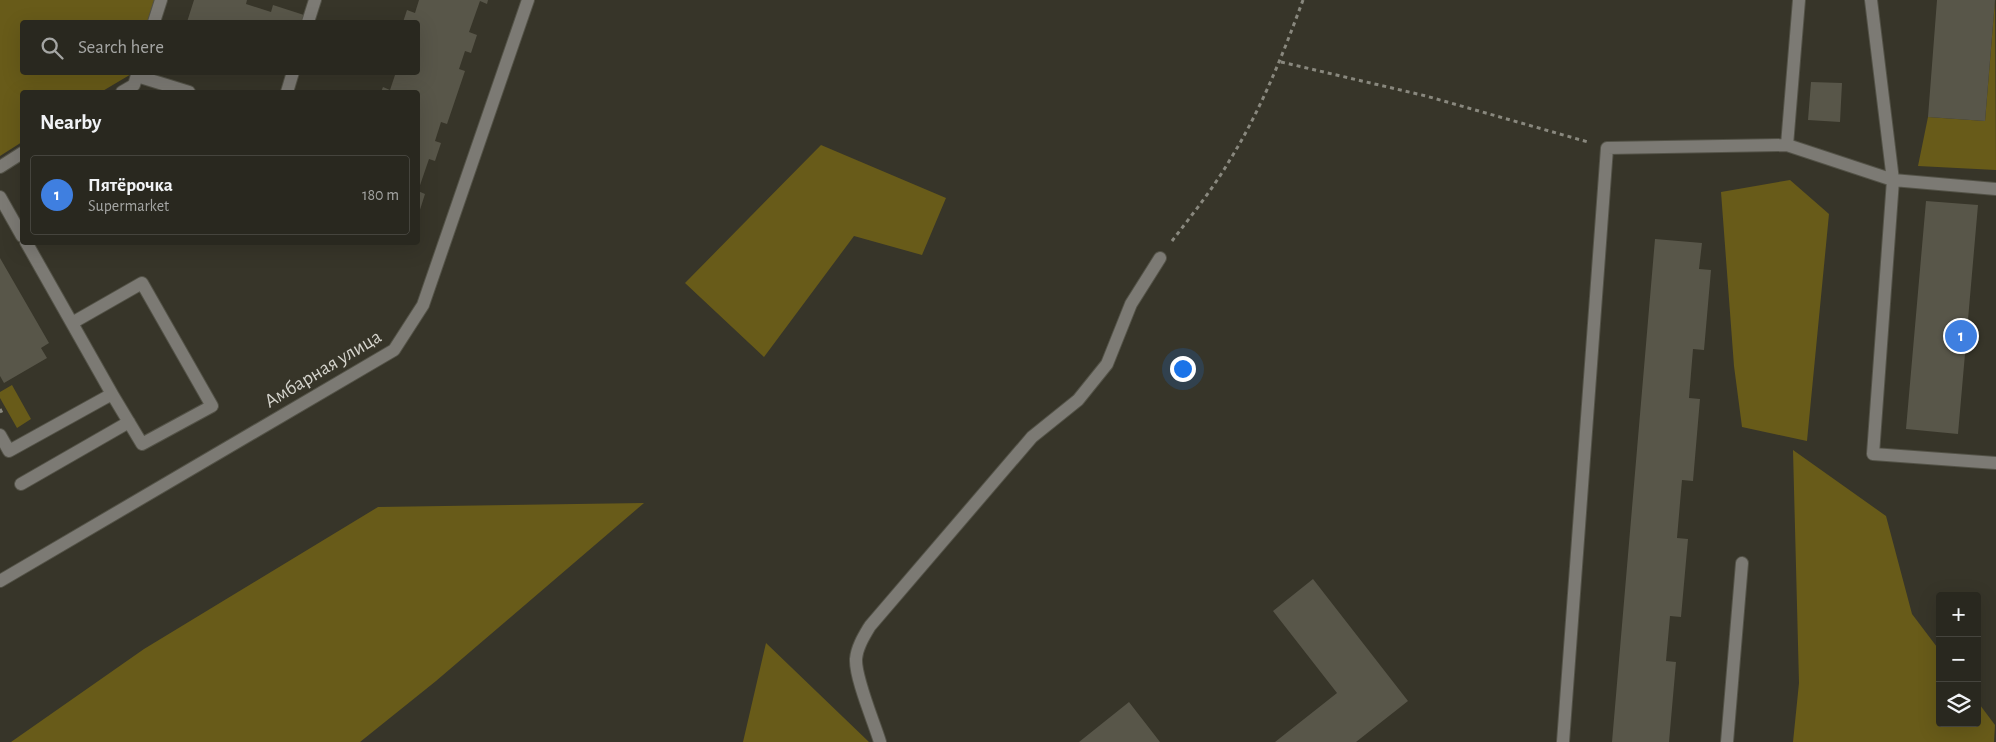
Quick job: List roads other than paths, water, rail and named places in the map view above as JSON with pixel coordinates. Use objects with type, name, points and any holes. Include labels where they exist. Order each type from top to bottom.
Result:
[{"type":"street","points":[[155,20],[161,0]]},
{"type":"street","points":[[309,20],[316,0]]},
{"type":"street","name":"Амбарная улица","points":[[0,581],[394,350],[423,305],[528,0]]},
{"type":"street","points":[[1787,146],[1799,0]]},
{"type":"street","points":[[1871,0],[1893,180],[1873,454],[1996,463]]},
{"type":"street","points":[[125,90],[134,85],[138,75]]},
{"type":"street","points":[[141,75],[183,90]]},
{"type":"street","points":[[287,90],[292,75]]},
{"type":"street","points":[[1562,742],[1607,148],[1787,146],[1893,180],[1996,188]]},
{"type":"street","points":[[0,167],[20,154]]},
{"type":"street","points":[[0,197],[20,232]]},
{"type":"street","points":[[28,245],[112,394],[142,444],[212,406],[142,283],[72,323]]},
{"type":"street","points":[[880,742],[859,673],[856,658],[860,642],[870,626],[1032,437],[1078,400],[1107,364],[1131,304],[1160,258]]},
{"type":"street","points":[[0,434],[9,451],[112,394]]},
{"type":"street","points":[[21,484],[129,422]]},
{"type":"street","points":[[1727,742],[1742,563]]},
{"type":"place","name":"Пятёрочка","points":[[1961,336]]}]
